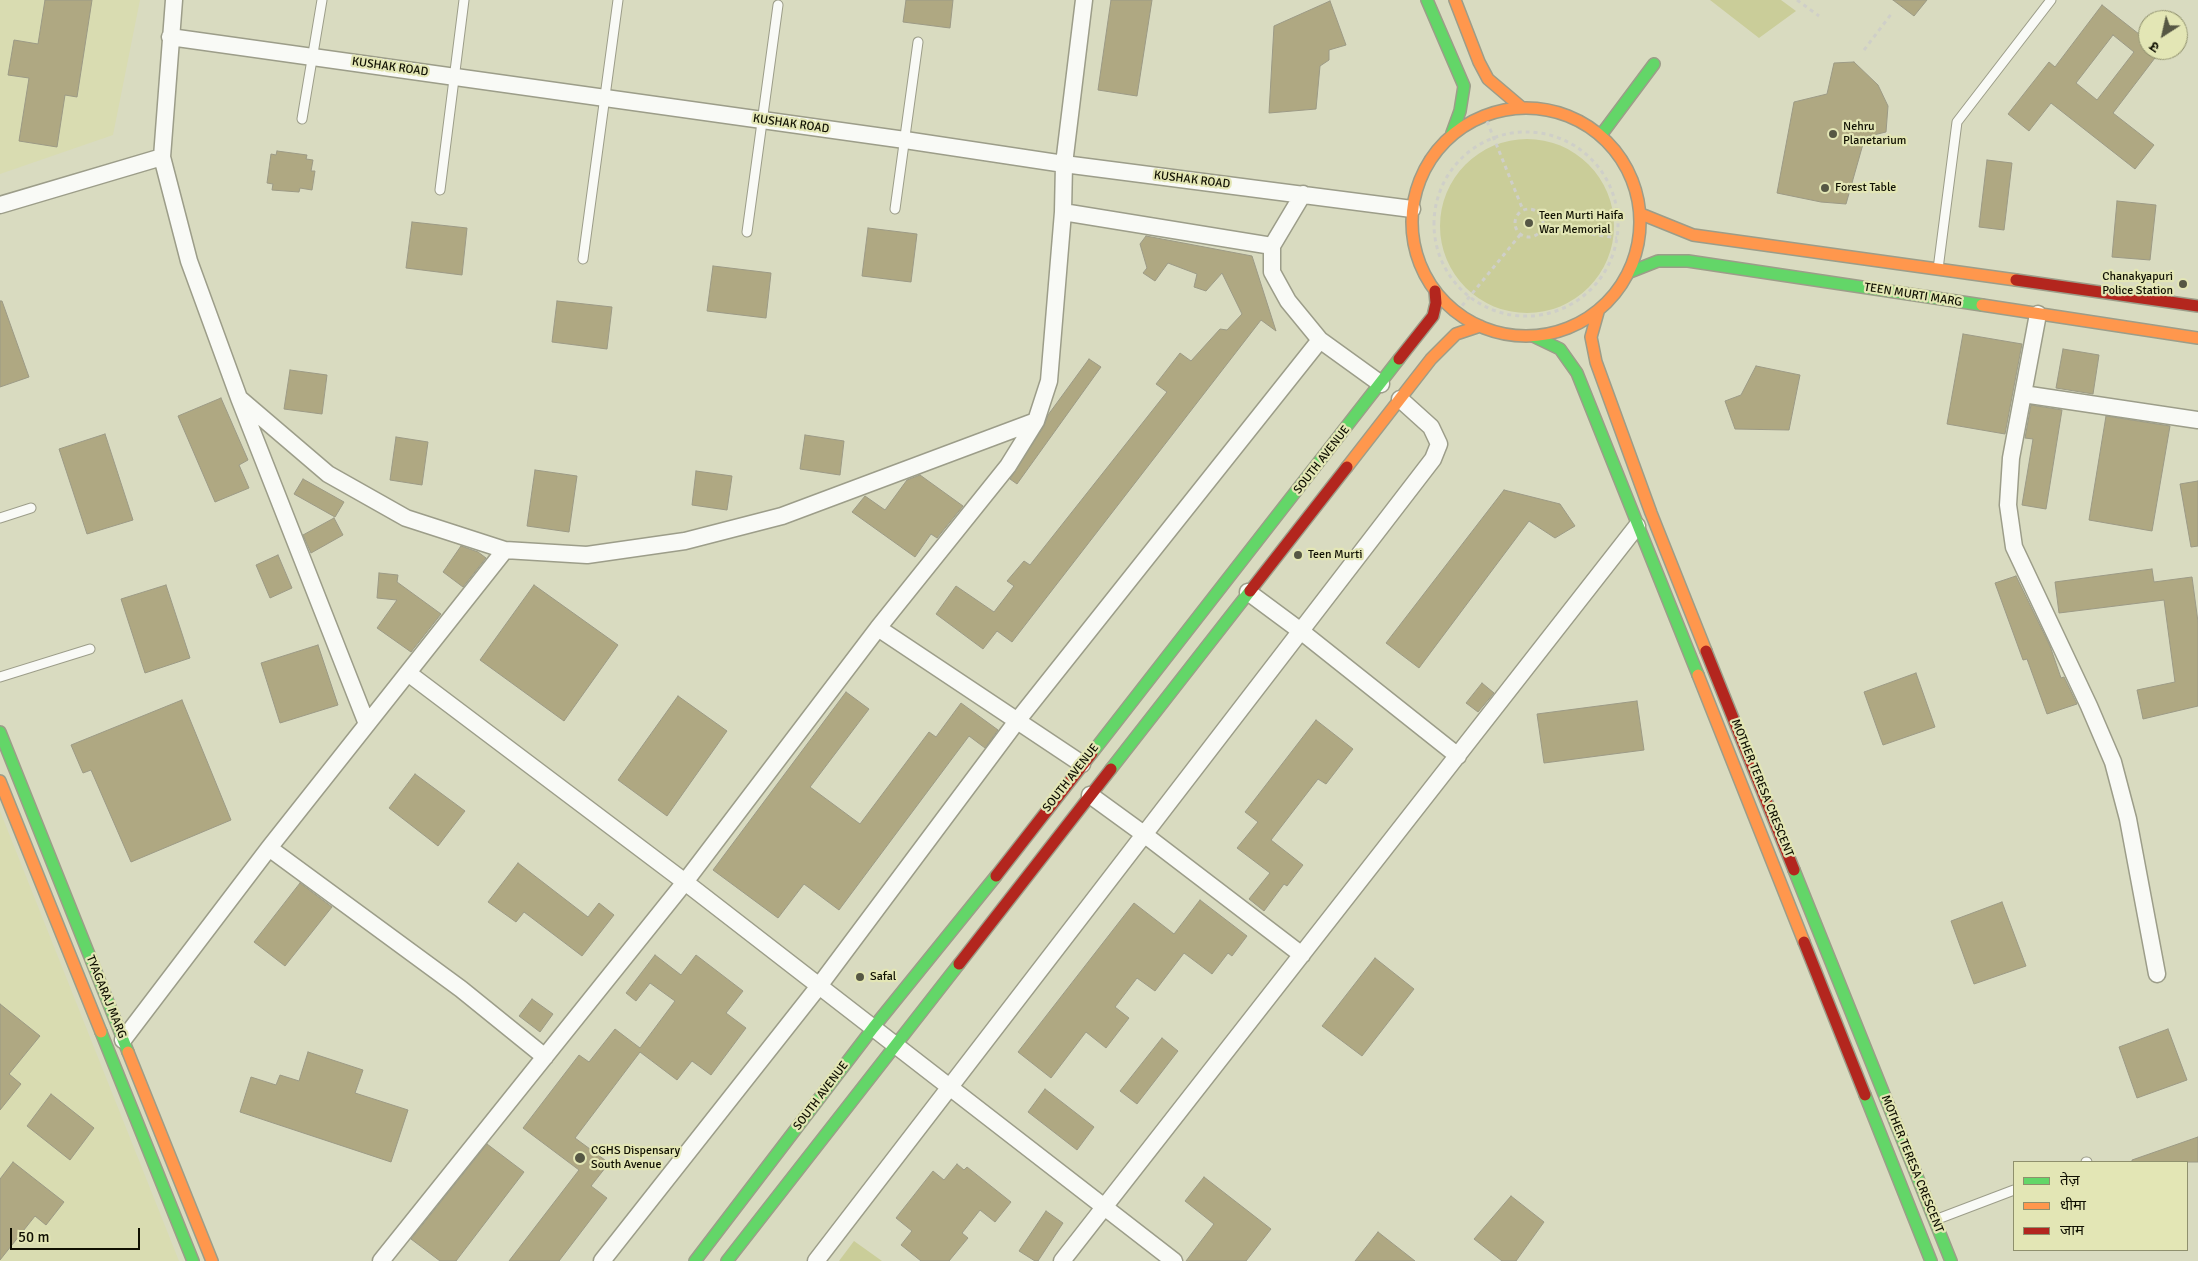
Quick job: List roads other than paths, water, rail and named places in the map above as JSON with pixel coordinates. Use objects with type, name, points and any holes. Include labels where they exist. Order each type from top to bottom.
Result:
[{"type":"main road","points":[[1427,0],[1464,86],[1460,110],[1452,134]]},
{"type":"main road","points":[[1455,0],[1479,62],[1488,79],[1521,107]]},
{"type":"main road","points":[[1601,135],[1654,64]]},
{"type":"main road","points":[[1521,107],[1550,109],[1577,119],[1601,135],[1622,158],[1635,185],[1641,214],[1641,234],[1637,253],[1630,272],[1616,293],[1598,312],[1567,329],[1532,336],[1505,334],[1480,326],[1456,312],[1435,291],[1420,266],[1412,238],[1412,209],[1424,167],[1452,134],[1484,114],[1521,107]]},
{"type":"main road","points":[[1641,214],[1692,235],[2198,306]]},
{"type":"main road","name":"TEEN MURTI MARG","points":[[1630,272],[1658,261],[1688,262],[2198,338]]},
{"type":"main road","name":"SOUTH AVENUE","points":[[695,1261],[873,1028],[1002,869],[1082,764],[1434,316],[1435,291]]},
{"type":"main road","name":"MOTHER TERESA CRESCENT","points":[[1598,312],[1590,337],[1608,399],[1651,513],[1951,1261]]},
{"type":"main road","name":"SOUTH AVENUE","points":[[727,1261],[1431,359],[1456,334],[1480,326]]},
{"type":"main road","name":"MOTHER TERESA CRESCENT","points":[[1532,336],[1560,349],[1577,374],[1931,1261]]},
{"type":"main road","name":"TYAGARAJ MARG","points":[[0,732],[212,1261]]},
{"type":"main road","name":"TYAGARAJ MARG","points":[[0,782],[193,1261]]},
{"type":"street","points":[[174,0],[162,157],[189,261],[240,398],[368,724]]},
{"type":"street","points":[[381,1261],[685,882],[878,628],[1008,466],[1036,421],[1049,381],[1063,212],[1064,164],[1084,0]]},
{"type":"street","name":"KUSHAK ROAD","points":[[170,37],[1064,164],[1412,209]]},
{"type":"street","points":[[0,205],[162,157]]},
{"type":"street","points":[[1303,194],[1272,246],[1272,272],[1288,301],[1320,340],[1381,384]]},
{"type":"street","points":[[1063,212],[1272,246]]},
{"type":"street","points":[[2038,314],[2011,458],[2008,505],[2014,547],[2089,706],[2113,762],[2128,819],[2157,974]]},
{"type":"street","points":[[602,1261],[819,986],[1017,721],[1320,340]]},
{"type":"street","points":[[2023,394],[2198,420]]},
{"type":"street","points":[[240,398],[328,474],[406,518],[505,550],[587,555],[685,541],[782,516],[1036,421]]},
{"type":"street","points":[[816,1261],[1302,632],[1433,459],[1439,444],[1431,427],[1400,399]]},
{"type":"street","points":[[1062,1261],[1638,526]]},
{"type":"street","points":[[123,1040],[269,848],[505,550]]},
{"type":"street","points":[[1248,592],[1302,632],[1458,756]]},
{"type":"street","points":[[878,628],[1082,764]]},
{"type":"street","points":[[408,673],[685,882],[1174,1261]]},
{"type":"street","points":[[1090,795],[1302,955]]},
{"type":"street","points":[[269,848],[460,989],[545,1057]]},
{"type":"lane","points":[[302,119],[322,0]]},
{"type":"lane","points":[[440,190],[464,0]]},
{"type":"lane","points":[[582,259],[618,0]]},
{"type":"lane","points":[[1938,269],[1956,122],[2051,0]]},
{"type":"lane","points":[[747,232],[778,5]]},
{"type":"lane","points":[[895,209],[918,42]]},
{"type":"lane","points":[[0,518],[31,508]]},
{"type":"lane","points":[[0,677],[90,649]]},
{"type":"lane","points":[[1935,1220],[2013,1190]]},
{"type":"place","name":"Nehru Planetarium","points":[[1833,134]]},
{"type":"place","name":"Forest Table","points":[[1825,188]]},
{"type":"place","name":"Teen Murti Haifa War Memorial","points":[[1529,223]]},
{"type":"place","name":"Chanakyapuri Police Station","points":[[2183,284]]},
{"type":"place","name":"Teen Murti","points":[[1298,555]]},
{"type":"place","name":"Safal","points":[[860,977]]},
{"type":"place","name":"CGHS Dispensary South Avenue","points":[[580,1158]]}]
